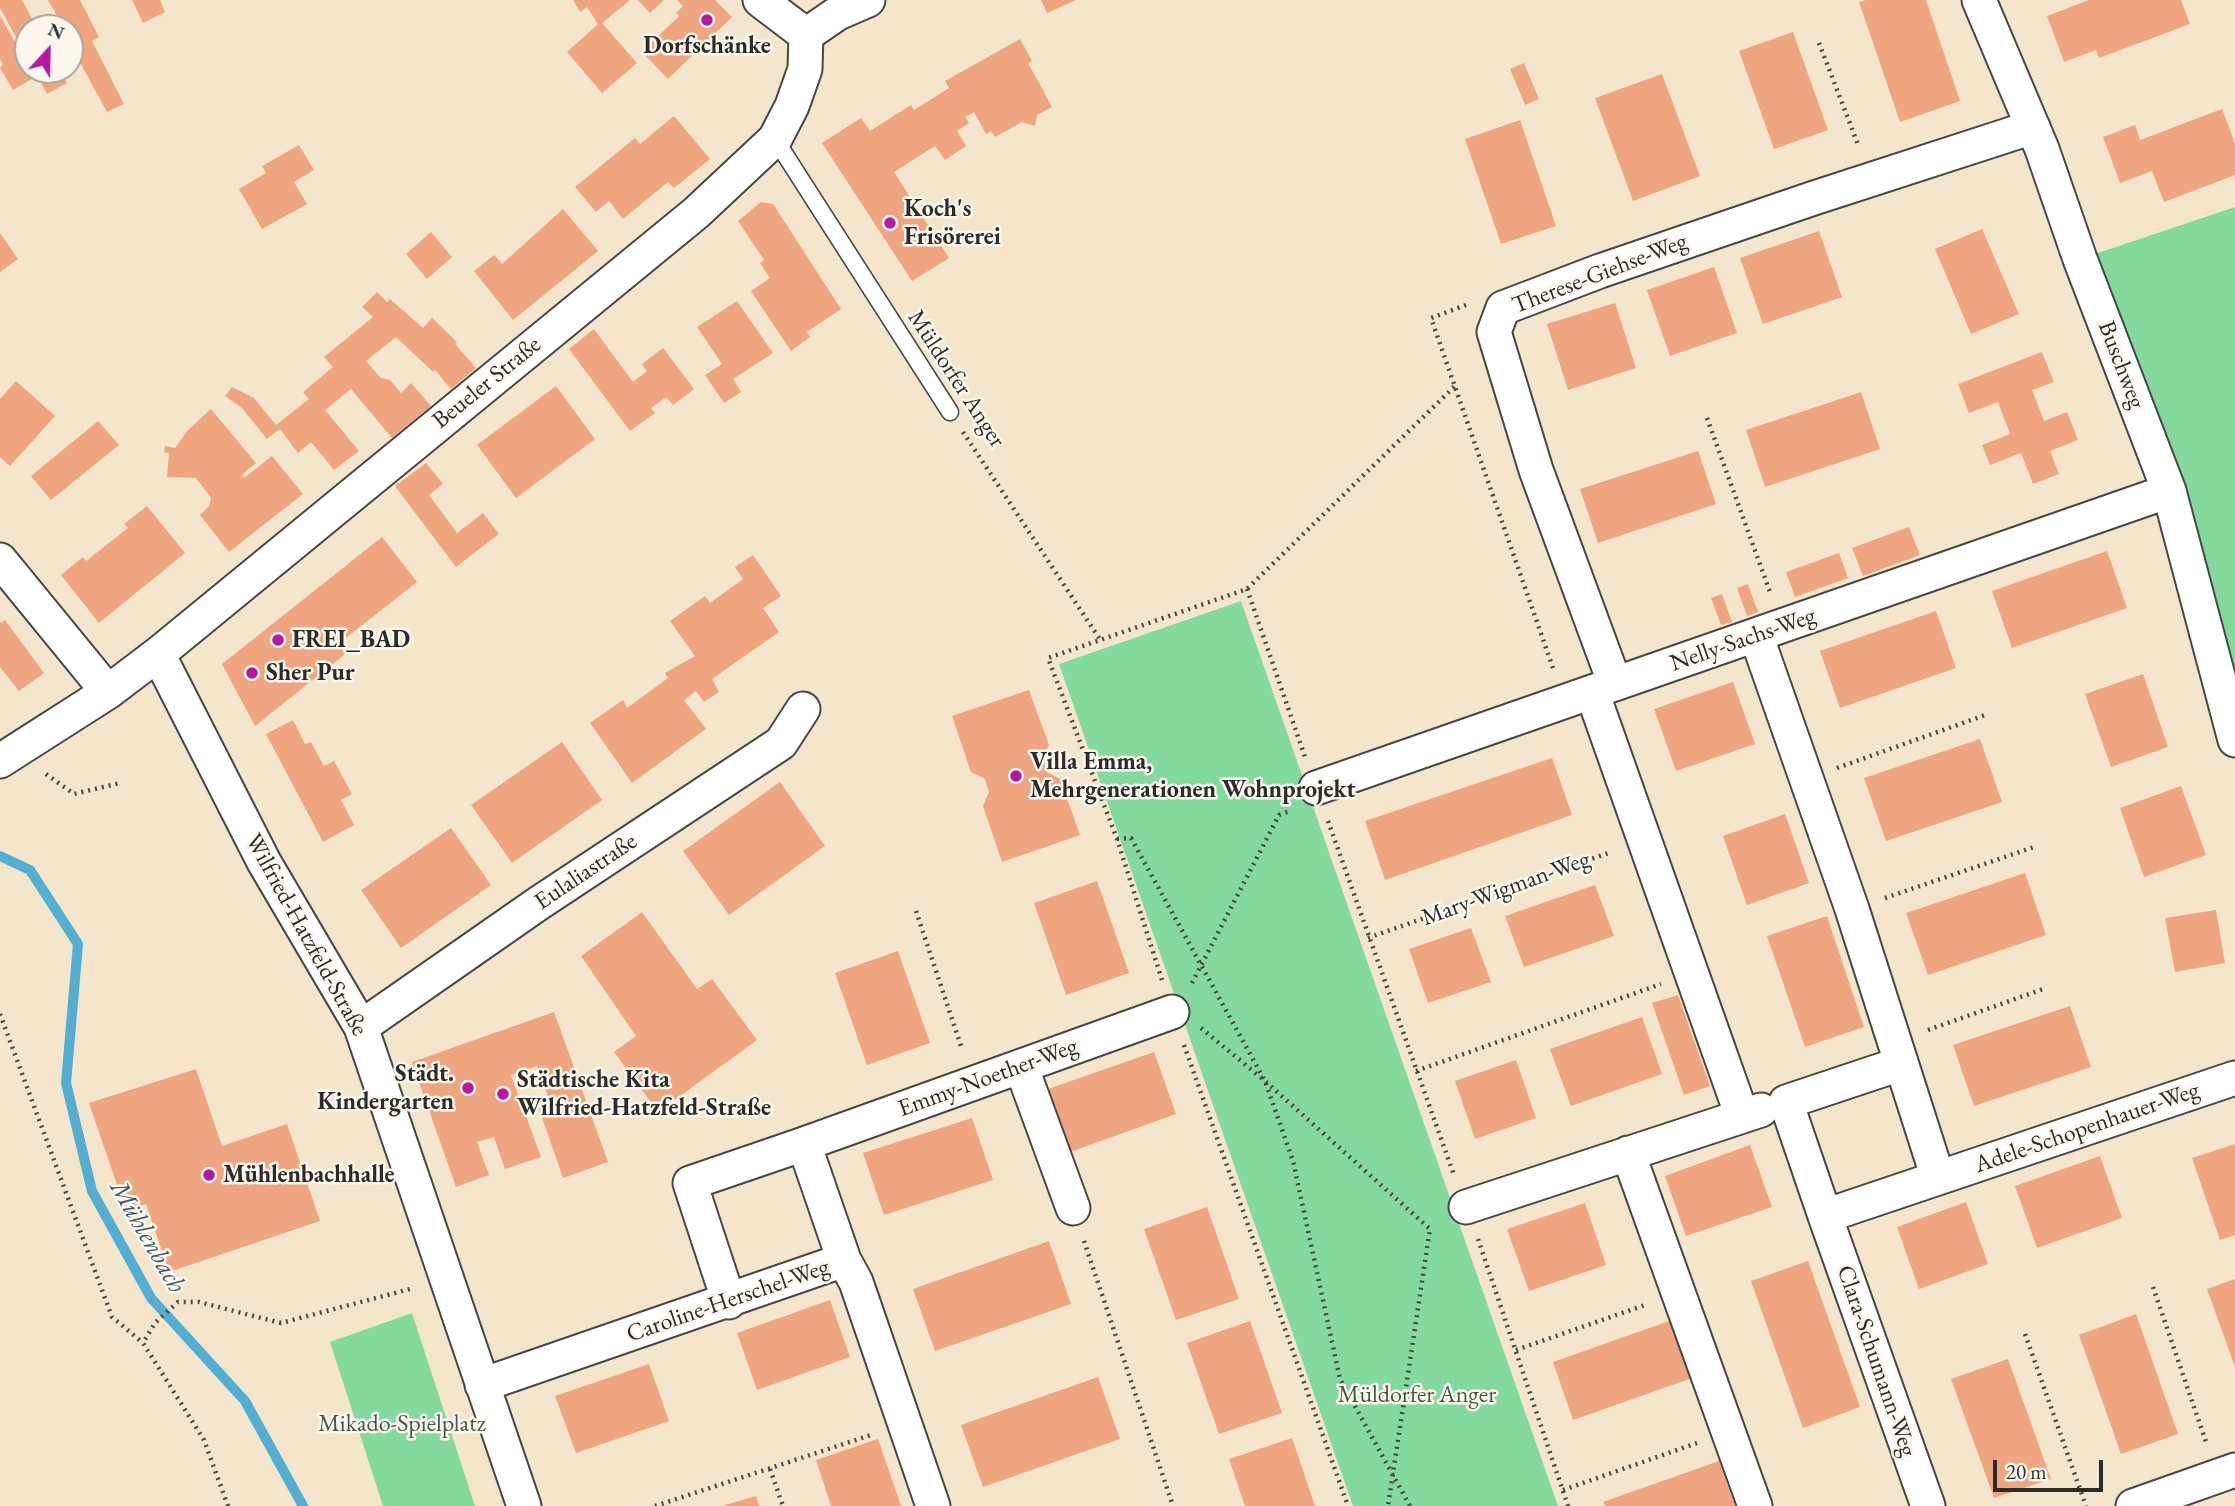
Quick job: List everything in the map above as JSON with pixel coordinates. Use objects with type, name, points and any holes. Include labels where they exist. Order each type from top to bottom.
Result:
[{"type":"street","points":[[760,0],[806,35],[838,13],[868,0]]},
{"type":"street","name":"Buschweg","points":[[1979,0],[2033,127],[2169,491],[2235,740]]},
{"type":"street","name":"Beueler Straße","points":[[11,754],[108,692],[158,654],[696,213],[775,139],[792,106],[805,69],[806,35]]},
{"type":"street","name":"Therese-Giehse-Weg","points":[[1604,688],[1494,332],[1503,308],[1625,262],[2033,127]]},
{"type":"street","name":"Nelly-Sachs-Weg","points":[[1318,794],[1604,688],[2169,491]]},
{"type":"street","points":[[0,560],[108,692]]},
{"type":"street","points":[[1769,630],[1804,780],[1852,909],[1938,1178]]},
{"type":"street","name":"Wilfried-Hatzfeld-Straße","points":[[158,654],[264,862],[361,1027],[524,1506]]},
{"type":"street","points":[[1604,688],[1643,840],[1742,1116]]},
{"type":"street","name":"Eulaliastraße","points":[[361,1027],[539,903],[780,743],[803,709]]},
{"type":"street","name":"Emmy-Noether-Weg","points":[[729,1302],[690,1183],[1184,1006]]},
{"type":"street","points":[[1466,1207],[1786,1102],[1897,1053]]},
{"type":"street","points":[[1021,1066],[1073,1209]]},
{"type":"street","name":"Adele-Schopenhauer-Weg","points":[[1825,1216],[2235,1078]]},
{"type":"street","points":[[1786,1102],[1825,1216]]},
{"type":"street","points":[[804,1144],[844,1260]]},
{"type":"street","points":[[1628,1153],[1755,1506]]},
{"type":"street","name":"Clara-Schumann-Weg","points":[[1825,1216],[1928,1506]]},
{"type":"street","name":"Caroline-Herschel-Weg","points":[[482,1385],[729,1302],[844,1260],[856,1282],[933,1506]]},
{"type":"street","points":[[2133,1506],[2226,1473]]},
{"type":"lane","name":"Müldorfer Anger","points":[[775,139],[950,412]]},
{"type":"path","points":[[1819,43],[1872,180]]},
{"type":"path","points":[[1348,1506],[1184,1006],[1048,658],[1247,589],[1456,385]]},
{"type":"path","name":"Müldorfer Anger","points":[[950,412],[1101,641]]},
{"type":"path","points":[[1707,418],[1769,630]]},
{"type":"path","points":[[1247,589],[1569,1506]]},
{"type":"path","points":[[1804,780],[1988,714]]},
{"type":"path","points":[[11,754],[39,769],[74,794],[120,783]]},
{"type":"path","points":[[1184,1006],[1200,965],[1279,815],[1318,794]]},
{"type":"path","points":[[1117,839],[1131,838],[1265,1081],[1293,1161],[1340,1379],[1410,1506]]},
{"type":"path","name":"Mary-Wigman-Weg","points":[[1368,938],[1643,840]]},
{"type":"path","points":[[1852,909],[2037,846]]},
{"type":"path","points":[[916,911],[973,1083]]},
{"type":"path","points":[[1416,1071],[1691,974]]},
{"type":"path","points":[[1897,1053],[2046,988]]},
{"type":"path","points":[[1184,1006],[1430,1229],[1391,1471],[1388,1506]]},
{"type":"path","points":[[0,1014],[113,1317],[143,1343],[204,1440],[228,1506]]},
{"type":"path","points":[[1073,1209],[1173,1506]]},
{"type":"path","points":[[143,1343],[155,1323],[178,1302],[199,1303],[281,1322],[447,1280]]},
{"type":"path","points":[[2153,1287],[2226,1473]]},
{"type":"path","points":[[1516,1350],[1679,1293]]},
{"type":"path","points":[[2025,1334],[2086,1506]]},
{"type":"path","points":[[655,1506],[903,1424]]},
{"type":"path","points":[[1563,1490],[1729,1432]]},
{"type":"path","points":[[770,1469],[783,1506]]},
{"type":"green space","points":[[2235,207],[2235,740],[2080,259]]},
{"type":"green space","name":"Müldorfer Anger","points":[[1241,601],[1558,1506],[1353,1506],[1059,664]]},
{"type":"green space","name":"Mikado-Spielplatz","points":[[412,1313],[475,1506],[383,1506],[330,1342]]},
{"type":"building","points":[[0,0],[22,0],[30,14],[14,14],[14,34],[0,8]]},
{"type":"building","points":[[48,0],[80,0],[99,37],[92,41],[124,104],[107,112],[84,70],[84,14],[56,14]]},
{"type":"building","points":[[132,0],[160,0],[165,12],[143,23]]},
{"type":"building","points":[[573,0],[630,0],[602,23],[637,63],[602,93],[567,52],[598,24],[587,7],[580,12]]},
{"type":"building","points":[[638,0],[664,0],[650,13]]},
{"type":"building","points":[[677,0],[715,0],[732,17],[668,79],[642,52],[679,16],[676,13],[683,6]]},
{"type":"building","points":[[1041,0],[1076,0],[1047,13]]},
{"type":"building","points":[[1926,0],[1960,101],[1900,122],[1859,2]]},
{"type":"building","points":[[2089,0],[2181,0],[2190,24],[2099,58],[2096,50],[2064,62],[2047,16]]},
{"type":"building","points":[[0,16],[14,40],[14,84],[23,84],[13,90],[0,68],[3,64],[0,59]]},
{"type":"building","points":[[1793,32],[1828,130],[1774,149],[1739,51]]},
{"type":"building","points":[[1020,39],[1032,61],[1028,63],[1052,107],[1037,115],[1035,126],[1022,122],[995,137],[991,131],[986,134],[974,112],[965,117],[969,123],[957,131],[966,146],[945,160],[935,146],[894,172],[949,258],[912,281],[822,143],[861,118],[870,131],[911,105],[914,110],[949,88],[945,81]]},
{"type":"building","points":[[1524,63],[1539,99],[1525,105],[1510,69]]},
{"type":"building","points":[[1662,74],[1700,176],[1633,201],[1595,98]]},
{"type":"building","points":[[42,84],[65,84],[47,94]]},
{"type":"building","points":[[2222,109],[2235,143],[2235,175],[2164,202],[2152,171],[2120,183],[2103,137],[2135,125],[2140,140]]},
{"type":"building","points":[[674,116],[710,159],[674,188],[668,182],[623,219],[609,201],[596,212],[575,187],[635,138],[640,144]]},
{"type":"building","points":[[1520,120],[1556,226],[1501,244],[1465,139]]},
{"type":"building","points":[[299,145],[314,170],[294,182],[307,204],[262,229],[239,189],[266,173],[262,166]]},
{"type":"building","points":[[761,202],[773,204],[841,309],[807,332],[810,337],[791,351],[751,291],[770,278],[760,263],[764,260],[738,221]]},
{"type":"building","points":[[563,209],[598,251],[513,320],[474,271],[494,255],[502,264]]},
{"type":"building","points":[[1982,229],[2019,314],[1971,334],[1935,249]]},
{"type":"building","points":[[1819,231],[1842,297],[1763,324],[1740,258]]},
{"type":"building","points":[[431,232],[452,257],[427,279],[406,254]]},
{"type":"building","points":[[0,233],[18,259],[0,272]]},
{"type":"building","points":[[1714,267],[1737,333],[1670,356],[1647,290]]},
{"type":"building","points":[[377,292],[387,302],[390,299],[423,328],[432,318],[457,342],[455,344],[476,368],[451,389],[435,370],[433,372],[396,337],[366,361],[381,378],[390,380],[401,393],[411,383],[431,406],[392,438],[351,389],[325,410],[359,451],[334,470],[311,442],[298,453],[280,429],[267,439],[242,408],[225,396],[232,387],[254,398],[276,425],[309,399],[303,392],[333,367],[324,357],[373,317],[362,307]]},
{"type":"building","points":[[737,301],[773,353],[733,379],[741,392],[724,403],[705,375],[722,364],[697,327]]},
{"type":"building","points":[[1615,303],[1636,368],[1568,390],[1547,324]]},
{"type":"building","points":[[594,329],[633,382],[647,371],[642,364],[663,348],[694,389],[673,405],[666,397],[651,408],[655,413],[630,431],[569,349]]},
{"type":"building","points":[[2042,352],[2054,382],[2032,390],[2044,421],[2067,412],[2078,440],[2050,451],[2059,474],[2033,484],[2021,453],[1990,465],[1982,445],[2010,434],[1998,402],[1969,413],[1958,384]]},
{"type":"building","points":[[16,381],[55,416],[10,466],[0,457],[0,399]]},
{"type":"building","points":[[556,386],[595,439],[516,498],[477,445]]},
{"type":"building","points":[[1861,392],[1880,449],[1765,487],[1746,430]]},
{"type":"building","points":[[211,409],[256,463],[242,475],[244,478],[272,456],[303,494],[229,552],[200,515],[209,506],[211,498],[196,478],[167,477],[169,453],[164,452],[165,446],[175,448],[188,430]]},
{"type":"building","points":[[98,421],[119,445],[51,500],[31,476]]},
{"type":"building","points":[[1698,451],[1716,504],[1598,543],[1580,489]]},
{"type":"building","points":[[426,463],[443,484],[429,495],[457,533],[483,513],[499,534],[456,567],[395,486]]},
{"type":"building","points":[[147,506],[185,553],[99,623],[61,575],[83,557],[86,561],[128,528],[124,524]]},
{"type":"building","points":[[1909,527],[1920,555],[1863,576],[1852,548]]},
{"type":"building","points":[[382,537],[417,582],[338,644],[345,654],[255,726],[222,664]]},
{"type":"building","points":[[2107,551],[2127,608],[2012,648],[1992,591]]},
{"type":"building","points":[[1839,553],[1848,578],[1795,597],[1786,572]]},
{"type":"building","points":[[753,555],[781,596],[763,608],[779,632],[712,679],[719,692],[704,702],[696,691],[684,700],[706,729],[632,783],[590,723],[623,700],[627,708],[668,678],[665,673],[695,656],[670,621],[705,596],[710,603],[743,579],[735,567]]},
{"type":"building","points":[[1748,584],[1758,612],[1747,616],[1737,588]]},
{"type":"building","points":[[1722,594],[1732,622],[1721,625],[1711,598]]},
{"type":"building","points":[[1936,611],[1956,668],[1840,708],[1820,651]]},
{"type":"building","points":[[5,620],[44,673],[19,691],[0,667],[0,623]]},
{"type":"building","points":[[2143,674],[2168,747],[2111,767],[2085,694]]},
{"type":"building","points":[[1733,682],[1755,744],[1676,771],[1654,709]]},
{"type":"building","name":"Villa Emma, Mehrgenerationen Wohnprojekt","points":[[1029,690],[1049,745],[1042,759],[1047,772],[1060,779],[1080,835],[1002,862],[983,806],[989,792],[985,779],[971,772],[952,716]]},
{"type":"building","points":[[293,720],[305,744],[311,742],[324,766],[334,761],[352,794],[341,800],[354,825],[323,842],[266,734]]},
{"type":"building","points":[[1980,739],[2002,802],[1886,841],[1864,778]]},
{"type":"building","points":[[562,742],[602,800],[512,863],[471,805]]},
{"type":"building","points":[[1552,758],[1572,815],[1385,880],[1365,821]]},
{"type":"building","points":[[780,782],[825,846],[729,915],[683,851]]},
{"type":"building","points":[[2181,786],[2206,855],[2144,877],[2120,808]]},
{"type":"building","points":[[1785,814],[1809,883],[1747,905],[1723,836]]},
{"type":"building","points":[[451,828],[491,885],[401,948],[361,890]]},
{"type":"building","points":[[2025,873],[2046,935],[1928,975],[1906,913]]},
{"type":"building","points":[[1097,881],[1129,973],[1066,995],[1034,903]]},
{"type":"building","points":[[1595,885],[1614,936],[1524,967],[1505,916]]},
{"type":"building","points":[[2216,910],[2225,963],[2175,972],[2165,918]]},
{"type":"building","points":[[642,912],[697,989],[712,979],[757,1040],[658,1112],[614,1052],[636,1036],[581,956]]},
{"type":"building","points":[[1827,916],[1864,1027],[1805,1047],[1767,936]]},
{"type":"building","points":[[1471,928],[1491,982],[1428,1003],[1409,949]]},
{"type":"building","points":[[898,951],[930,1043],[867,1065],[835,973]]},
{"type":"building","points":[[1678,995],[1710,1086],[1684,1095],[1652,1003]]},
{"type":"building","points":[[2070,1006],[2091,1067],[1974,1106],[1953,1045]]},
{"type":"building","name":"Städt. Kindergarten","points":[[554,1012],[608,1162],[563,1178],[538,1106],[550,1102],[537,1066],[511,1075],[541,1157],[505,1169],[494,1137],[477,1142],[489,1175],[456,1187],[412,1062]]},
{"type":"building","points":[[1642,1017],[1662,1074],[1571,1106],[1550,1049]]},
{"type":"building","points":[[1154,1052],[1176,1114],[1070,1152],[1048,1089]]},
{"type":"building","points":[[1516,1060],[1536,1118],[1475,1139],[1455,1081]]},
{"type":"building","name":"Mühlenbachhalle","points":[[196,1069],[222,1146],[287,1124],[320,1221],[169,1272],[146,1204],[126,1211],[89,1103]]},
{"type":"building","points":[[972,1118],[993,1180],[884,1215],[863,1153]]},
{"type":"building","points":[[2235,1144],[2235,1235],[2220,1240],[2192,1158]]},
{"type":"building","points":[[1750,1145],[1772,1207],[1686,1236],[1665,1176]]},
{"type":"building","points":[[2100,1156],[2122,1218],[2037,1248],[2015,1186]]},
{"type":"building","points":[[1966,1202],[1988,1264],[1919,1289],[1897,1227]]},
{"type":"building","points":[[1585,1203],[1606,1265],[1529,1291],[1507,1229]]},
{"type":"building","points":[[1207,1207],[1239,1299],[1176,1320],[1144,1229]]},
{"type":"building","points":[[1049,1241],[1071,1304],[935,1351],[913,1289]]},
{"type":"building","points":[[1808,1261],[1860,1407],[1803,1428],[1751,1281]]},
{"type":"building","points":[[2235,1279],[2235,1367],[2207,1289]]},
{"type":"building","points":[[830,1300],[850,1357],[757,1390],[737,1333]]},
{"type":"building","points":[[2136,1314],[2178,1434],[2121,1454],[2079,1335]]},
{"type":"building","points":[[1672,1320],[1692,1378],[1573,1420],[1553,1362]]},
{"type":"building","points":[[1250,1321],[1282,1413],[1219,1434],[1187,1343]]},
{"type":"building","points":[[2008,1359],[2051,1479],[1994,1498],[1951,1379]]},
{"type":"building","points":[[649,1364],[669,1421],[576,1453],[555,1396]]},
{"type":"building","points":[[1098,1377],[1120,1439],[983,1487],[961,1425]]},
{"type":"building","points":[[1292,1438],[1315,1506],[1245,1506],[1229,1459]]},
{"type":"building","points":[[878,1439],[901,1506],[831,1506],[816,1460]]},
{"type":"building","points":[[1719,1461],[1735,1506],[1605,1506],[1603,1502]]},
{"type":"building","points":[[756,1496],[759,1506],[725,1506],[725,1505]]},
{"type":"waterway","name":"Mühlenbach","points":[[0,856],[30,870],[78,944],[66,1083],[92,1191],[151,1298],[245,1401],[303,1506]]},
{"type":"place","name":"Dorfschänke","points":[[707,20]]},
{"type":"place","name":"Koch's Frisörerei","points":[[890,223]]},
{"type":"place","name":"FREI_BAD","points":[[278,640]]},
{"type":"place","name":"Sher Pur","points":[[252,673]]},
{"type":"place","name":"Villa Emma, Mehrgenerationen Wohnprojekt","points":[[1016,776]]},
{"type":"place","name":"Städt. Kindergarten","points":[[468,1088]]},
{"type":"place","name":"Städtische Kita Wilfried-Hatzfeld-Straße","points":[[503,1094]]},
{"type":"place","name":"Mühlenbachhalle","points":[[209,1175]]}]
